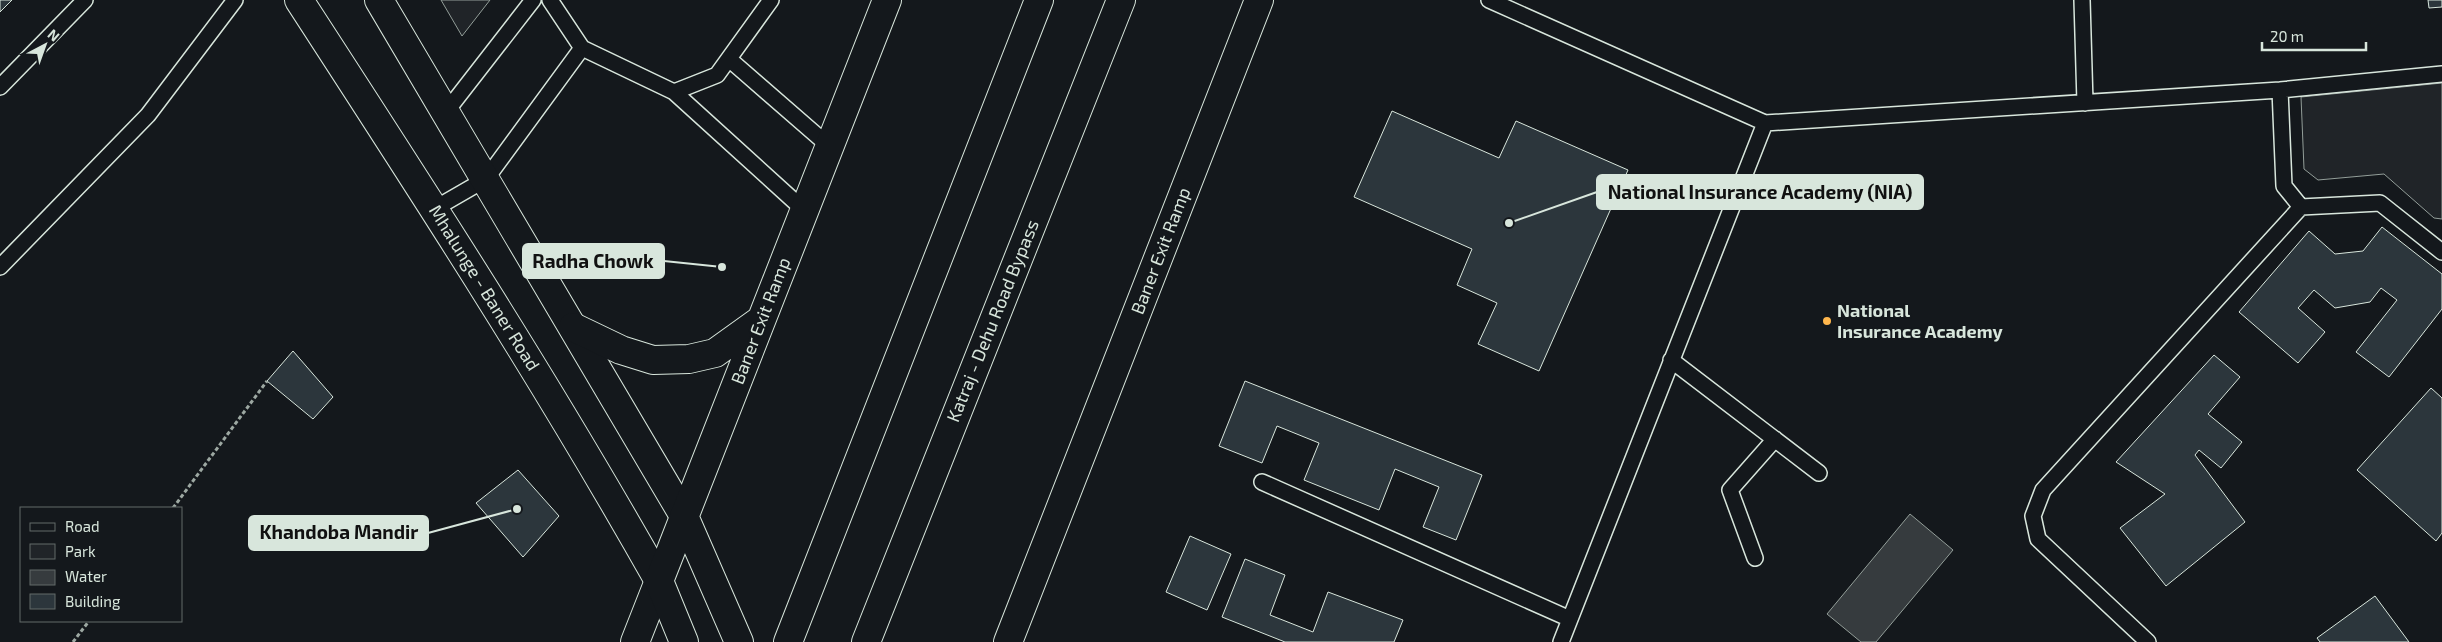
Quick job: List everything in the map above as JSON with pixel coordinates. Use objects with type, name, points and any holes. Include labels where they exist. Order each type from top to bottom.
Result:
[{"type":"main road","name":"Mhalunge - Baner Road","points":[[299,0],[434,209],[588,455],[659,581],[684,642]]},
{"type":"main road","points":[[379,0],[684,516],[738,642]]},
{"type":"main road","name":"Baner Exit Ramp","points":[[635,642],[887,0]]},
{"type":"main road","points":[[788,642],[1039,0]]},
{"type":"main road","name":"Katraj - Dehu Road Bypass","points":[[866,642],[1120,0]]},
{"type":"main road","name":"Baner Exit Ramp","points":[[1008,642],[1259,0]]},
{"type":"main road","points":[[573,326],[621,350],[653,360],[689,359],[715,352],[761,320]]},
{"type":"lane","points":[[0,87],[85,0]]},
{"type":"lane","points":[[0,267],[148,115],[235,0]]},
{"type":"lane","points":[[446,112],[533,0]]},
{"type":"lane","points":[[550,0],[582,48],[674,92],[804,210]]},
{"type":"lane","points":[[674,92],[717,75],[771,0]]},
{"type":"lane","points":[[1489,0],[1764,123],[2280,90],[2442,74]]},
{"type":"lane","points":[[2082,0],[2085,103]]},
{"type":"lane","points":[[434,209],[486,179],[582,48]]},
{"type":"lane","points":[[729,59],[830,146]]},
{"type":"lane","points":[[2280,90],[2284,186],[2301,206]]},
{"type":"lane","points":[[1561,642],[1764,123]]},
{"type":"lane","points":[[2148,642],[2038,539],[2033,516],[2043,490],[2301,206],[2380,203],[2442,252]]},
{"type":"lane","points":[[1671,360],[1819,473]]},
{"type":"lane","points":[[1755,558],[1730,490],[1775,440]]},
{"type":"lane","points":[[1262,482],[1570,619]]},
{"type":"path","points":[[174,507],[267,381]]},
{"type":"path","points":[[73,642],[88,622]]},
{"type":"green space","points":[[441,0],[490,0],[462,36]]},
{"type":"green space","points":[[2442,83],[2442,219],[2434,218],[2384,174],[2318,180],[2304,169],[2301,97]]},
{"type":"water","points":[[1910,514],[1953,550],[1876,642],[1861,642],[1827,614]]},
{"type":"building","points":[[0,0],[12,0],[0,12]]},
{"type":"building","points":[[2428,0],[2442,0],[2442,7],[2429,8]]},
{"type":"building","points":[[1392,111],[1499,158],[1516,121],[1628,170],[1539,371],[1478,344],[1497,303],[1457,285],[1472,249],[1354,197]]},
{"type":"building","points":[[2382,227],[2442,274],[2442,309],[2389,377],[2356,352],[2397,300],[2381,288],[2370,302],[2335,308],[2314,290],[2298,308],[2325,332],[2298,363],[2239,312],[2309,231],[2335,254],[2363,251]]},
{"type":"building","points":[[293,351],[333,397],[313,419],[267,381]]},
{"type":"building","points":[[2214,355],[2240,377],[2208,414],[2242,442],[2221,468],[2199,450],[2195,455],[2245,522],[2166,586],[2120,528],[2165,494],[2116,462]]},
{"type":"building","points":[[1245,381],[1482,475],[1456,540],[1423,527],[1439,487],[1395,469],[1379,510],[1304,480],[1319,443],[1277,426],[1262,463],[1219,446]]},
{"type":"building","points":[[2431,388],[2442,398],[2442,533],[2436,541],[2357,470]]},
{"type":"building","points":[[518,470],[559,516],[523,557],[476,503]]},
{"type":"building","points":[[1190,536],[1231,554],[1207,610],[1166,592]]},
{"type":"building","points":[[1245,559],[1285,575],[1270,615],[1313,632],[1328,592],[1403,620],[1394,642],[1285,642],[1222,617]]},
{"type":"building","points":[[2375,596],[2409,642],[2320,642],[2317,638]]},
{"type":"place","name":"National Insurance Academy (NIA)","points":[[1509,223]]},
{"type":"place","name":"Radha Chowk","points":[[722,267]]},
{"type":"place","name":"National Insurance Academy","points":[[1827,321]]},
{"type":"place","name":"Khandoba Mandir","points":[[517,509]]}]
